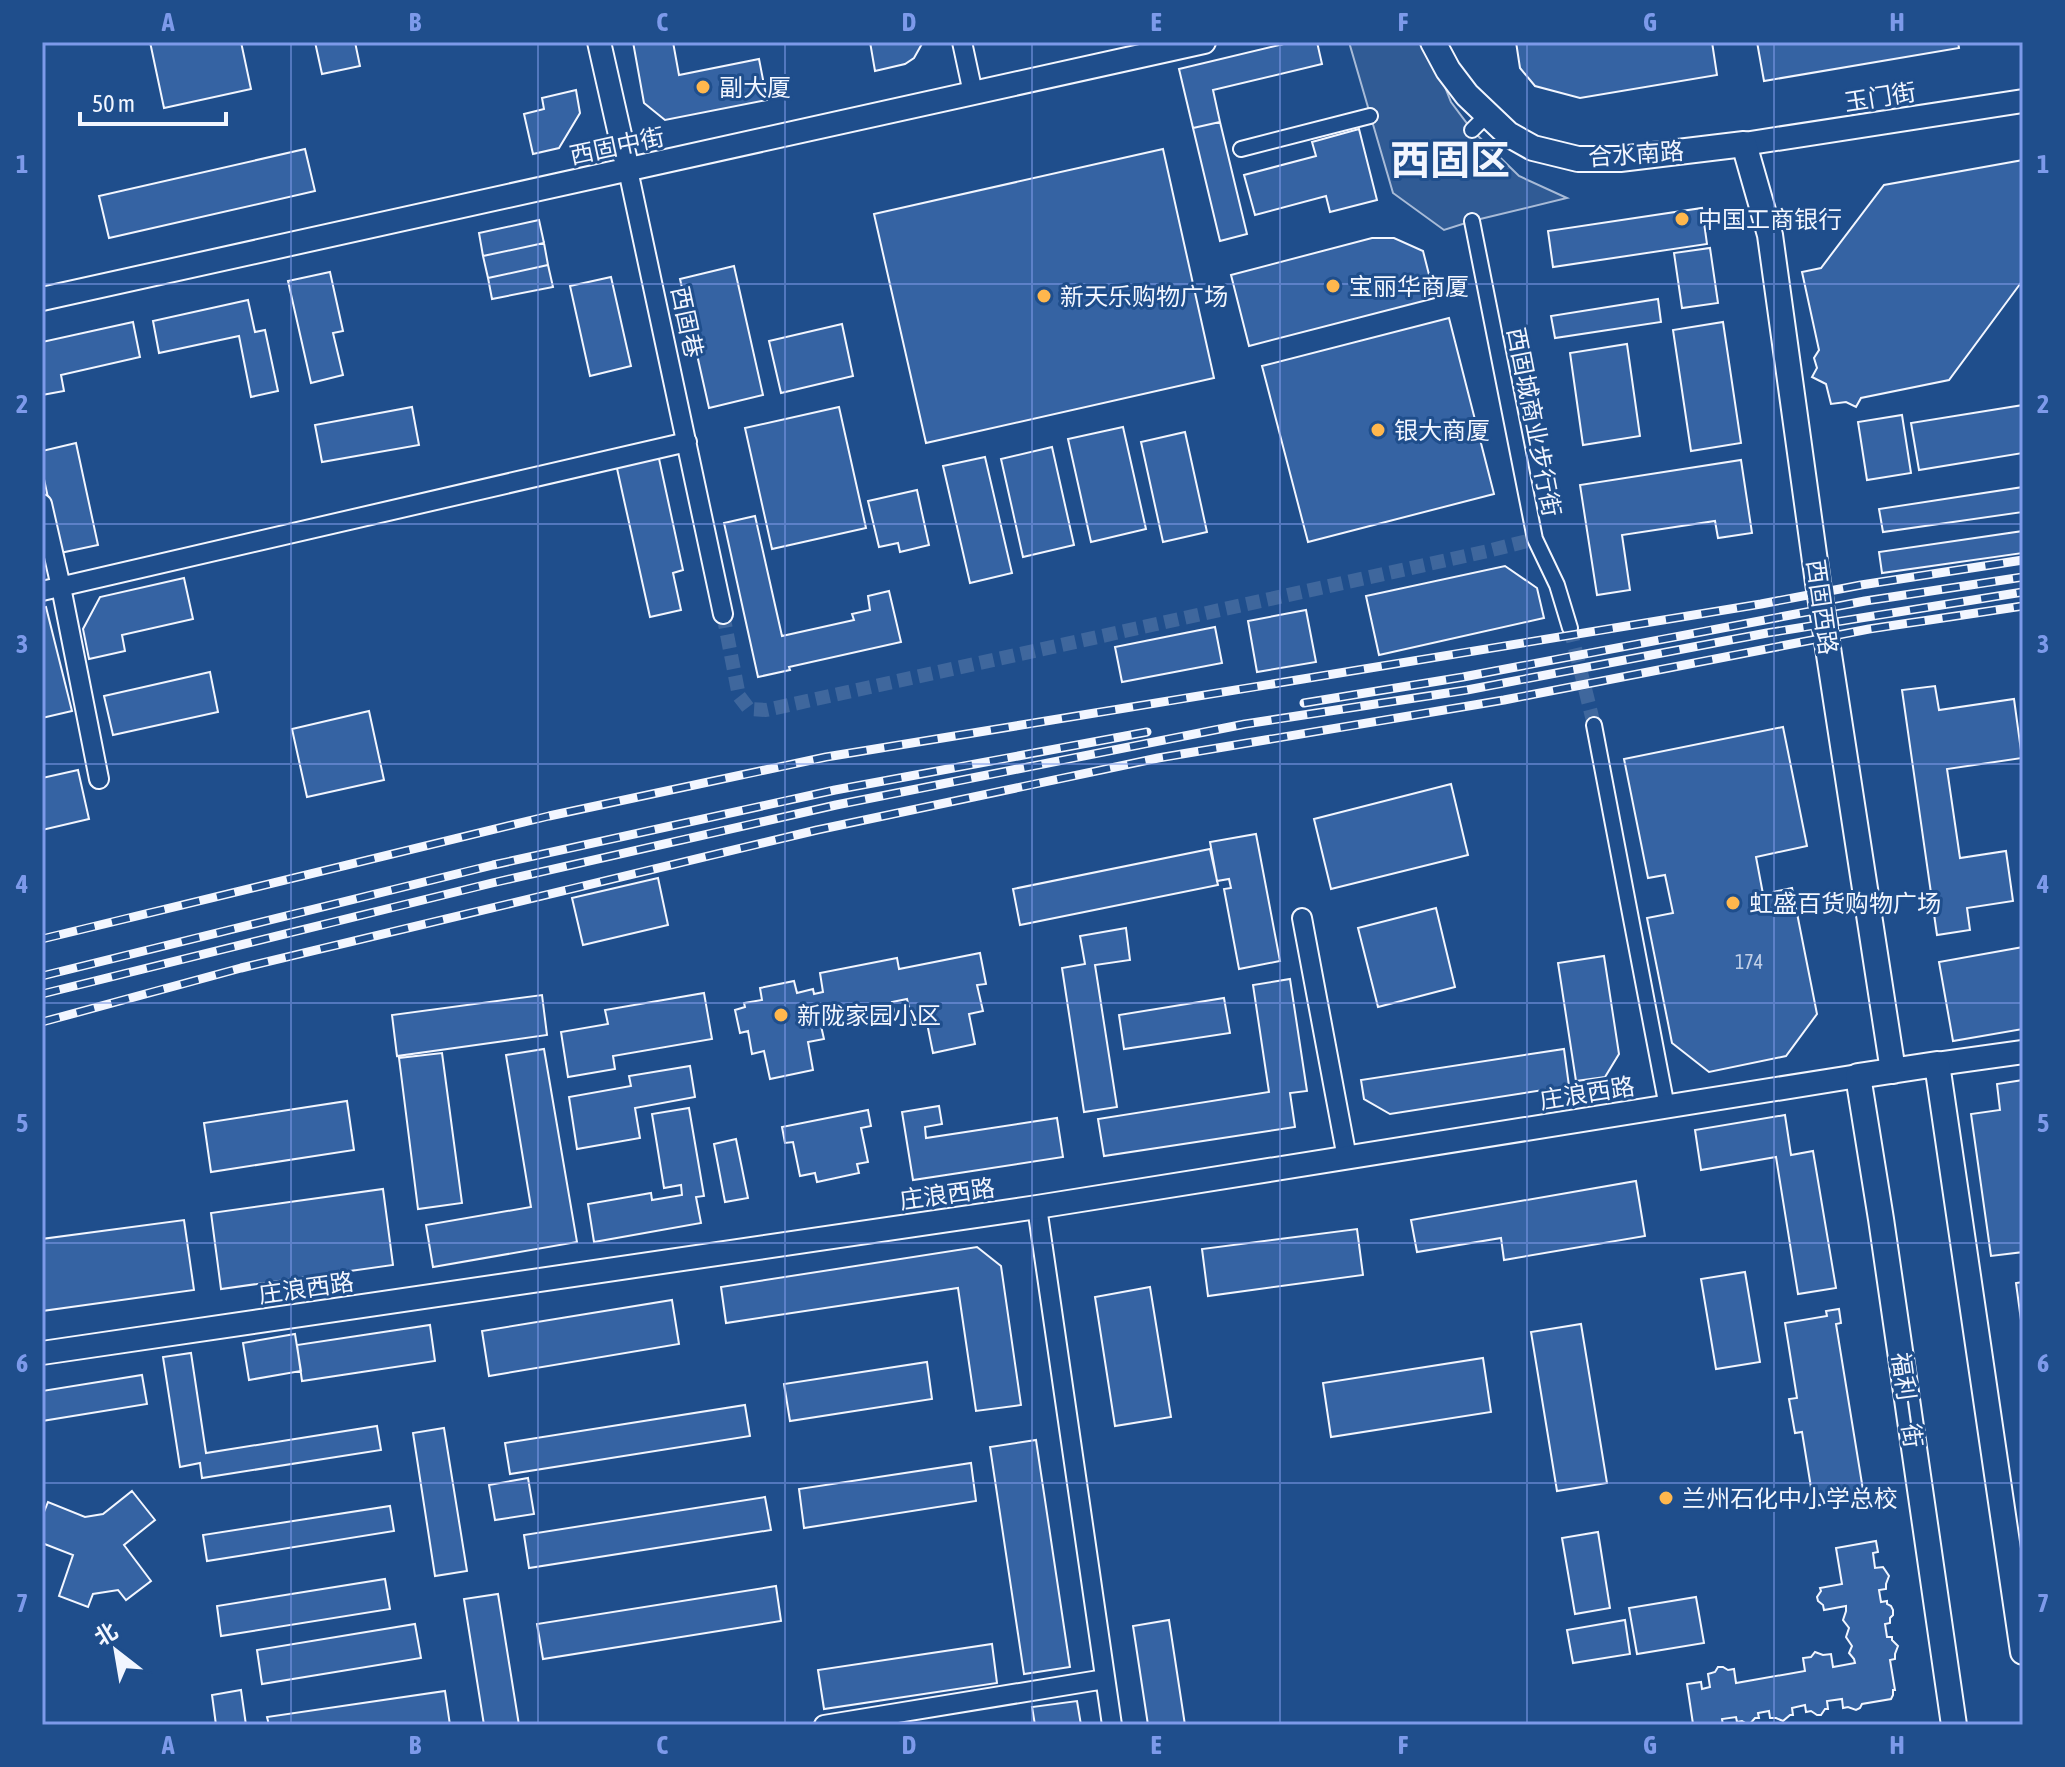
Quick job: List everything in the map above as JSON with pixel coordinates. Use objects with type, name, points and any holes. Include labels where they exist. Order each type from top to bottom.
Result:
[{"type":"main road","name":"合水南路","points":[[1433,42],[1448,70],[1467,95],[1480,122],[1533,148],[1578,159],[1620,159],[1744,144]]},
{"type":"main road","name":"西固西路","points":[[1744,144],[1770,235],[1893,1071]]},
{"type":"main road","points":[[1858,1076],[1937,1064],[2023,1652]]},
{"type":"main road","name":"福利一街","points":[[1858,1076],[1954,1725]]},
{"type":"street","name":"西固巷","points":[[599,42],[723,614]]},
{"type":"street","points":[[962,42],[973,93]]},
{"type":"street","name":"西固中街","points":[[42,299],[1204,42]]},
{"type":"street","name":"玉门街","points":[[1744,144],[2023,101]]},
{"type":"street","points":[[1241,149],[1370,116]]},
{"type":"street","name":"西固城商业步行街","points":[[1472,221],[1535,539],[1557,585],[1570,628]]},
{"type":"street","points":[[42,591],[687,442]]},
{"type":"street","points":[[42,504],[99,779]]},
{"type":"street","points":[[1594,725],[1667,1107]]},
{"type":"street","points":[[1302,918],[1347,1158]]},
{"type":"street","points":[[1937,1064],[2023,1052]]},
{"type":"street","name":"庄浪西路","points":[[42,1353],[1037,1207],[1858,1076]]},
{"type":"street","points":[[1037,1207],[1112,1725]]},
{"type":"street","points":[[824,1725],[1105,1679]]},
{"type":"shaded area","points":[[1349,42],[1427,42],[1451,102],[1472,130],[1519,176],[1567,198],[1444,230],[1393,193]]},
{"type":"building","points":[[150,42],[241,42],[251,89],[164,108]]},
{"type":"building","points":[[315,42],[355,42],[360,66],[322,74]]},
{"type":"building","name":"副大厦","points":[[633,42],[673,42],[679,75],[759,59],[767,100],[665,120],[644,103]]},
{"type":"building","points":[[870,42],[923,42],[914,58],[905,64],[875,71]]},
{"type":"building","points":[[1292,42],[1317,42],[1322,64],[1213,90],[1220,122],[1193,128],[1179,69]]},
{"type":"building","points":[[1516,42],[1712,42],[1717,75],[1580,98],[1535,86],[1520,68]]},
{"type":"building","points":[[1757,42],[1958,42],[1959,48],[1764,81]]},
{"type":"building","points":[[576,90],[580,113],[559,148],[533,154],[524,114],[544,109],[542,98]]},
{"type":"building","points":[[1220,122],[1247,234],[1220,241],[1193,128]]},
{"type":"building","points":[[1359,129],[1377,200],[1330,212],[1326,196],[1255,215],[1244,175],[1316,156],[1312,142]]},
{"type":"building","points":[[305,149],[315,191],[109,238],[99,196]]},
{"type":"building","name":"新天乐购物广场","points":[[1163,149],[1214,378],[926,443],[874,214]]},
{"type":"building","points":[[2023,160],[2023,280],[1949,380],[1861,398],[1856,407],[1846,402],[1831,404],[1826,384],[1812,377],[1817,368],[1814,358],[1819,350],[1802,272],[1821,268],[1884,185]]},
{"type":"building","points":[[1702,208],[1707,244],[1553,267],[1548,231]]},
{"type":"building","points":[[539,220],[544,243],[483,256],[479,233]]},
{"type":"building","name":"宝丽华商厦","points":[[1372,238],[1394,238],[1423,251],[1435,298],[1249,346],[1231,275]]},
{"type":"building","points":[[544,243],[548,265],[488,278],[483,256]]},
{"type":"building","points":[[1710,248],[1718,303],[1682,308],[1674,253]]},
{"type":"building","points":[[548,265],[553,287],[492,299],[488,278]]},
{"type":"building","points":[[734,266],[763,395],[709,408],[680,279]]},
{"type":"building","points":[[330,272],[343,331],[333,333],[343,375],[311,383],[288,281]]},
{"type":"building","points":[[611,277],[631,366],[590,376],[570,286]]},
{"type":"building","points":[[1658,299],[1661,322],[1555,338],[1551,316]]},
{"type":"building","points":[[248,300],[255,332],[265,330],[278,391],[251,397],[239,336],[159,353],[153,321]]},
{"type":"building","name":"银大商厦","points":[[1449,318],[1494,494],[1308,542],[1262,366]]},
{"type":"building","points":[[133,322],[140,357],[61,375],[64,391],[42,395],[42,342]]},
{"type":"building","points":[[1723,322],[1741,443],[1691,451],[1673,330]]},
{"type":"building","points":[[842,324],[853,376],[781,393],[769,341]]},
{"type":"building","points":[[1627,344],[1640,436],[1583,445],[1570,353]]},
{"type":"building","points":[[2023,405],[2023,453],[1919,470],[1911,423]]},
{"type":"building","points":[[412,407],[419,445],[322,462],[315,425]]},
{"type":"building","points":[[839,407],[866,528],[772,549],[745,428]]},
{"type":"building","points":[[1902,415],[1911,473],[1867,480],[1858,422]]},
{"type":"building","points":[[1123,427],[1146,529],[1091,542],[1068,439]]},
{"type":"building","points":[[1185,432],[1207,532],[1163,542],[1141,442]]},
{"type":"building","points":[[76,443],[98,545],[60,553],[42,470],[42,451]]},
{"type":"building","points":[[1052,447],[1074,545],[1023,557],[1001,459]]},
{"type":"building","points":[[658,454],[683,570],[673,573],[681,610],[650,617],[616,464]]},
{"type":"building","points":[[985,457],[1012,573],[970,583],[943,466]]},
{"type":"building","points":[[1741,460],[1752,533],[1718,538],[1715,521],[1622,535],[1630,590],[1597,595],[1580,485]]},
{"type":"building","points":[[2023,487],[2023,512],[1883,532],[1879,509]]},
{"type":"building","points":[[917,490],[929,545],[900,552],[898,543],[879,547],[868,501]]},
{"type":"building","points":[[755,516],[782,636],[854,620],[852,614],[870,610],[868,596],[889,591],[901,642],[758,677],[724,523]]},
{"type":"building","points":[[2023,531],[2023,553],[1882,573],[1879,552]]},
{"type":"building","points":[[1505,566],[1537,588],[1544,618],[1379,655],[1366,596]]},
{"type":"building","points":[[184,578],[193,619],[122,635],[125,651],[89,659],[83,629],[100,597]]},
{"type":"building","points":[[46,607],[72,711],[42,718],[42,608]]},
{"type":"building","points":[[1306,610],[1316,662],[1257,672],[1248,621]]},
{"type":"building","points":[[1215,627],[1222,663],[1122,682],[1115,647]]},
{"type":"building","points":[[210,672],[218,712],[113,735],[104,696]]},
{"type":"building","points":[[1935,686],[1939,710],[2014,699],[2022,758],[1947,769],[1960,858],[2006,851],[2013,901],[1967,908],[1970,930],[1937,935],[1902,690]]},
{"type":"building","points":[[369,711],[384,780],[307,797],[292,729]]},
{"type":"building","name":"虹盛百货购物广场","points":[[1783,727],[1807,846],[1756,857],[1763,894],[1792,888],[1817,1014],[1786,1056],[1709,1072],[1672,1043],[1647,918],[1673,913],[1665,875],[1648,878],[1624,759]]},
{"type":"building","points":[[78,770],[89,819],[42,830],[42,778]]},
{"type":"building","points":[[1451,784],[1468,855],[1331,889],[1314,819]]},
{"type":"building","points":[[1256,834],[1280,961],[1239,969],[1224,889],[1231,888],[1229,879],[1217,881],[1210,842]]},
{"type":"building","points":[[1210,849],[1218,885],[1020,925],[1013,889]]},
{"type":"building","points":[[658,878],[668,925],[583,945],[572,898]]},
{"type":"building","points":[[1436,908],[1455,987],[1378,1007],[1358,928]]},
{"type":"building","points":[[1126,928],[1130,960],[1095,965],[1117,1107],[1084,1112],[1062,968],[1085,964],[1080,936]]},
{"type":"building","points":[[2023,947],[2023,1029],[1953,1041],[1939,962]]},
{"type":"building","name":"新陇家园小区","points":[[980,953],[986,984],[977,985],[983,1011],[969,1014],[975,1044],[933,1053],[927,1023],[913,1025],[907,999],[892,1002],[894,1012],[840,1023],[838,1013],[819,1017],[824,1039],[808,1042],[813,1070],[770,1079],[764,1051],[752,1054],[748,1031],[740,1033],[735,1010],[745,1007],[744,1003],[762,1000],[760,988],[794,981],[797,993],[813,989],[814,994],[823,992],[820,973],[897,958],[899,969]]},
{"type":"building","points":[[1604,956],[1619,1054],[1605,1077],[1576,1081],[1558,963]]},
{"type":"building","points":[[1290,979],[1307,1091],[1290,1093],[1295,1127],[1104,1156],[1098,1119],[1269,1092],[1253,985]]},
{"type":"building","points":[[704,993],[712,1039],[613,1056],[615,1069],[568,1077],[561,1032],[608,1024],[605,1010]]},
{"type":"building","points":[[542,995],[547,1035],[397,1056],[392,1015]]},
{"type":"building","points":[[1224,998],[1230,1033],[1124,1049],[1119,1015]]},
{"type":"building","points":[[544,1049],[577,1242],[433,1267],[426,1225],[531,1207],[506,1055]]},
{"type":"building","points":[[1564,1049],[1569,1086],[1390,1114],[1364,1099],[1361,1080]]},
{"type":"building","points":[[442,1053],[462,1203],[418,1209],[399,1058]]},
{"type":"building","points":[[690,1066],[695,1097],[635,1108],[640,1138],[577,1149],[569,1097],[631,1086],[629,1076]]},
{"type":"building","points":[[2023,1080],[2023,1252],[1991,1256],[1971,1114],[2000,1110],[1997,1084]]},
{"type":"building","points":[[347,1101],[354,1150],[211,1172],[204,1123]]},
{"type":"building","points":[[939,1106],[942,1124],[925,1127],[926,1138],[1057,1118],[1063,1157],[913,1180],[902,1112]]},
{"type":"building","points":[[689,1108],[704,1196],[696,1197],[701,1223],[594,1242],[588,1204],[651,1193],[652,1200],[682,1195],[681,1185],[664,1188],[652,1114]]},
{"type":"building","points":[[868,1110],[871,1126],[861,1128],[868,1162],[857,1164],[859,1173],[817,1182],[815,1173],[800,1176],[793,1142],[785,1143],[782,1127]]},
{"type":"building","points":[[1785,1115],[1791,1155],[1813,1151],[1836,1288],[1798,1294],[1776,1157],[1701,1170],[1695,1130]]},
{"type":"building","points":[[736,1139],[748,1198],[725,1202],[714,1144]]},
{"type":"building","points":[[1636,1181],[1645,1236],[1504,1260],[1501,1238],[1417,1252],[1411,1220]]},
{"type":"building","points":[[383,1189],[393,1265],[221,1289],[211,1213]]},
{"type":"building","points":[[184,1220],[194,1290],[42,1311],[42,1239]]},
{"type":"building","points":[[1357,1229],[1363,1275],[1208,1296],[1202,1249]]},
{"type":"building","points":[[977,1247],[1001,1266],[1021,1405],[976,1411],[958,1288],[726,1323],[721,1287]]},
{"type":"building","points":[[1745,1272],[1760,1362],[1716,1369],[1701,1279]]},
{"type":"building","points":[[2023,1282],[2023,1335],[2016,1283]]},
{"type":"building","points":[[1150,1287],[1171,1417],[1115,1426],[1095,1297]]},
{"type":"building","points":[[672,1300],[679,1344],[489,1376],[482,1331]]},
{"type":"building","points":[[1839,1309],[1841,1323],[1836,1324],[1863,1490],[1866,1489],[1868,1504],[1858,1505],[1857,1499],[1814,1506],[1802,1432],[1795,1433],[1789,1399],[1797,1398],[1785,1323],[1827,1316],[1826,1311]]},
{"type":"building","points":[[1581,1324],[1607,1483],[1557,1491],[1531,1332]]},
{"type":"building","points":[[430,1325],[435,1361],[302,1381],[297,1345]]},
{"type":"building","points":[[295,1334],[301,1371],[249,1380],[243,1343]]},
{"type":"building","points":[[191,1353],[206,1453],[377,1426],[381,1450],[202,1478],[200,1463],[180,1467],[163,1357]]},
{"type":"building","points":[[1483,1358],[1491,1412],[1331,1437],[1323,1383]]},
{"type":"building","points":[[927,1362],[932,1399],[790,1421],[784,1384]]},
{"type":"building","points":[[142,1375],[147,1404],[42,1421],[42,1391]]},
{"type":"building","points":[[745,1405],[750,1436],[510,1474],[505,1443]]},
{"type":"building","points":[[444,1428],[467,1571],[435,1576],[413,1433]]},
{"type":"building","points":[[1036,1440],[1070,1667],[1024,1674],[990,1447]]},
{"type":"building","points":[[971,1463],[976,1501],[804,1528],[799,1489]]},
{"type":"building","points":[[528,1478],[534,1514],[495,1520],[489,1485]]},
{"type":"building","points":[[132,1491],[155,1520],[124,1545],[151,1581],[126,1600],[118,1590],[93,1594],[88,1607],[59,1596],[73,1555],[42,1543],[42,1517],[48,1502],[85,1517],[103,1514]]},
{"type":"building","points":[[765,1497],[771,1530],[529,1568],[524,1535]]},
{"type":"building","points":[[390,1506],[394,1531],[207,1561],[203,1535]]},
{"type":"building","points":[[1598,1532],[1610,1608],[1575,1614],[1562,1538]]},
{"type":"building","points":[[1876,1541],[1878,1552],[1873,1553],[1875,1568],[1883,1567],[1889,1576],[1886,1589],[1879,1590],[1881,1602],[1887,1601],[1893,1610],[1890,1623],[1885,1624],[1887,1637],[1892,1637],[1898,1646],[1895,1659],[1890,1660],[1895,1690],[1891,1699],[1862,1704],[1856,1710],[1843,1708],[1842,1699],[1827,1701],[1828,1709],[1821,1715],[1806,1712],[1805,1705],[1792,1708],[1793,1715],[1783,1721],[1770,1718],[1769,1711],[1758,1713],[1759,1718],[1749,1725],[1737,1722],[1736,1717],[1722,1719],[1723,1725],[1693,1724],[1687,1684],[1701,1682],[1702,1689],[1710,1687],[1708,1674],[1718,1667],[1734,1669],[1736,1683],[1805,1671],[1803,1658],[1811,1657],[1815,1652],[1831,1654],[1833,1667],[1855,1663],[1849,1653],[1852,1646],[1846,1637],[1849,1628],[1843,1620],[1846,1606],[1824,1610],[1817,1597],[1820,1588],[1842,1584],[1836,1548]]},
{"type":"building","points":[[385,1579],[390,1609],[221,1636],[217,1606]]},
{"type":"building","points":[[776,1586],[781,1621],[543,1659],[537,1624]]},
{"type":"building","points":[[498,1594],[519,1725],[484,1725],[464,1599]]},
{"type":"building","points":[[1696,1597],[1704,1643],[1637,1654],[1629,1608]]},
{"type":"building","points":[[1169,1620],[1185,1725],[1148,1725],[1133,1626]]},
{"type":"building","points":[[1625,1620],[1630,1654],[1573,1663],[1567,1630]]},
{"type":"building","points":[[415,1624],[421,1658],[262,1684],[257,1650]]},
{"type":"building","points":[[992,1644],[997,1683],[824,1709],[818,1670]]},
{"type":"building","points":[[241,1690],[246,1725],[216,1725],[212,1695]]},
{"type":"building","points":[[445,1691],[450,1725],[269,1725],[267,1717]]},
{"type":"building","points":[[1077,1701],[1081,1725],[1035,1725],[1032,1707]]},
{"type":"tunnel","points":[[723,614],[739,696],[749,709],[766,710],[1535,539]]},
{"type":"tunnel","points":[[1570,628],[1594,725]]},
{"type":"railway","points":[[42,939],[549,816],[826,757],[2023,560]]},
{"type":"railway","points":[[1304,703],[1463,677],[1865,601],[2023,577]]},
{"type":"railway","points":[[42,994],[492,883],[836,805],[1245,724],[1467,690],[1767,633],[2023,592]]},
{"type":"railway","points":[[42,1022],[241,968],[817,830],[1158,758],[1504,700],[1869,629],[2023,606]]},
{"type":"railway","points":[[42,976],[493,865],[835,790],[1147,732]]},
{"type":"place","name":"副大厦","points":[[703,87]]},
{"type":"place","name":"中国工商银行","points":[[1682,219]]},
{"type":"place","name":"宝丽华商厦","points":[[1333,286]]},
{"type":"place","name":"新天乐购物广场","points":[[1044,296]]},
{"type":"place","name":"银大商厦","points":[[1378,430]]},
{"type":"place","name":"虹盛百货购物广场","points":[[1733,903]]},
{"type":"place","name":"新陇家园小区","points":[[781,1015]]},
{"type":"place","name":"兰州石化中小学总校","points":[[1666,1498]]},
{"type":"district","name":"西固区","points":[[1450,159]]}]
